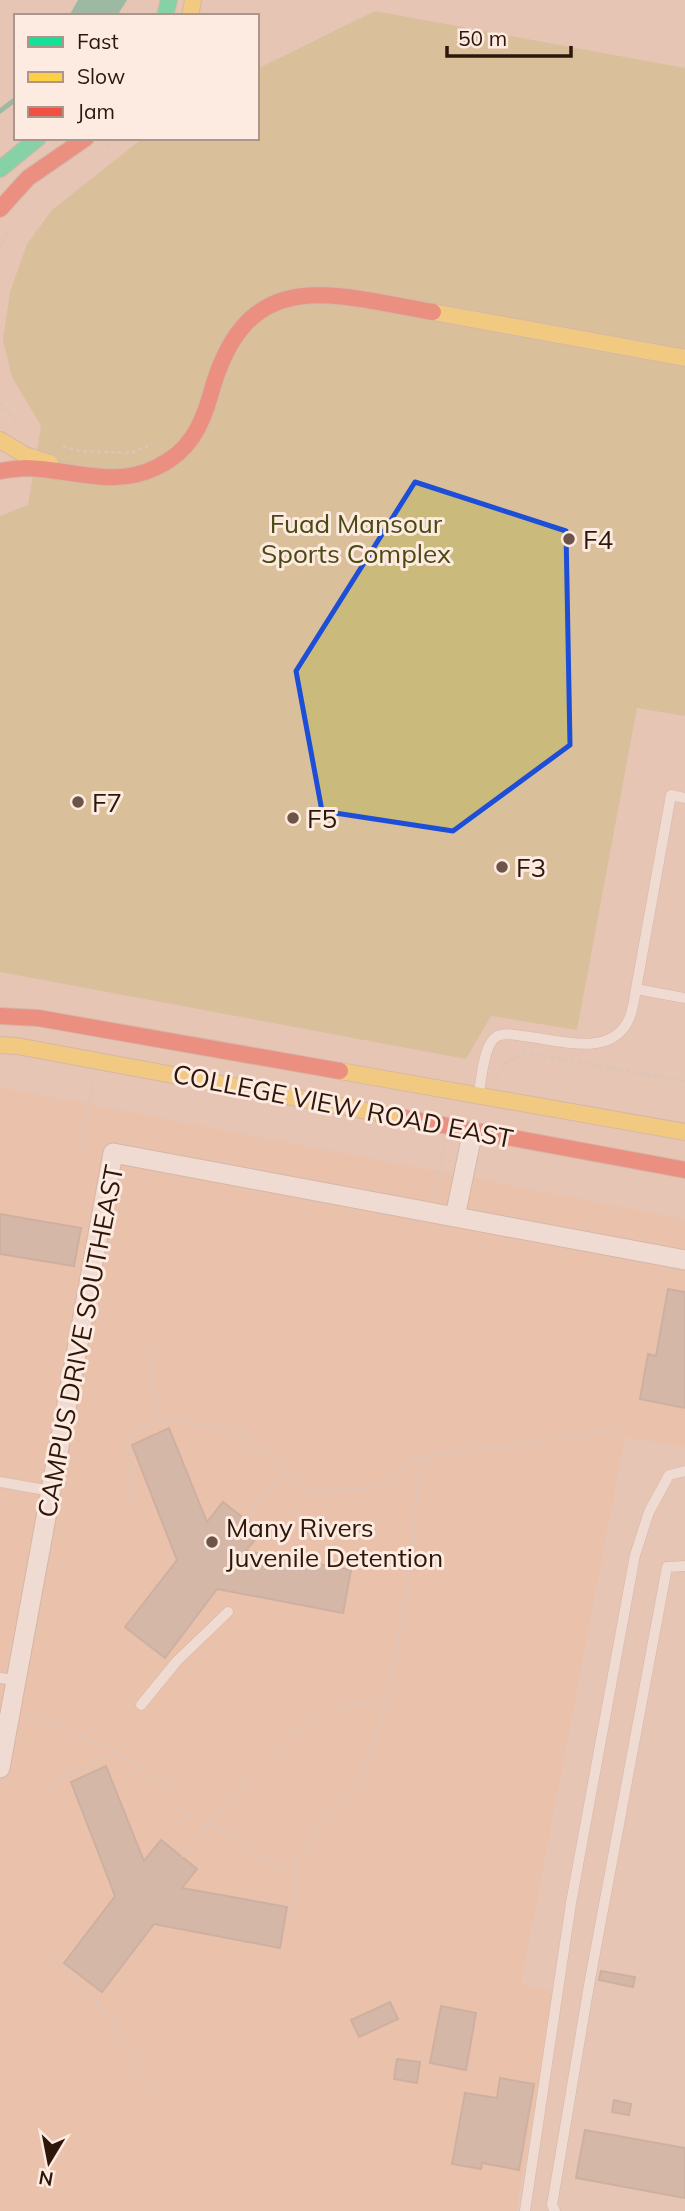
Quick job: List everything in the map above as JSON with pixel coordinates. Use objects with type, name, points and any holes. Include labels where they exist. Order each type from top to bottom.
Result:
[{"type":"main road","points":[[0,169],[36,140]]},
{"type":"main road","points":[[0,209],[10,194],[38,170],[83,140]]},
{"type":"main road","points":[[0,471],[24,468],[95,477],[127,477],[155,469],[177,456],[194,438],[206,416],[223,357],[234,336],[253,316],[275,302],[293,295],[331,295],[685,358]]},
{"type":"main road","points":[[0,440],[25,455],[95,477]]},
{"type":"main road","name":"COLLEGE VIEW ROAD EAST","points":[[0,1016],[38,1018],[685,1132]]},
{"type":"main road","name":"COLLEGE VIEW ROAD EAST","points":[[0,1045],[18,1046],[685,1170]]},
{"type":"street","points":[[455,1217],[473,1130]]},
{"type":"street","name":"CAMPUS DRIVE SOUTHEAST","points":[[0,1768],[10,1716],[8,1679],[51,1490],[113,1153],[685,1260]]},
{"type":"lane","points":[[478,1094],[489,1045],[496,1036],[527,1037],[580,1046],[614,1037],[630,1018],[671,795],[685,798]]},
{"type":"lane","points":[[636,989],[685,998]]},
{"type":"lane","points":[[525,2211],[571,1903],[635,1555],[649,1512],[669,1475],[685,1471]]},
{"type":"lane","points":[[0,1482],[51,1490]]},
{"type":"lane","points":[[555,2211],[552,2205],[589,1985],[667,1567],[685,1566]]},
{"type":"lane","points":[[141,1705],[177,1661],[228,1612]]},
{"type":"path","points":[[57,444],[80,450],[131,453],[153,443]]},
{"type":"path","points":[[482,1074],[496,1076],[508,1061],[526,1053],[685,1081]]},
{"type":"path","points":[[80,1147],[93,1080]]},
{"type":"path","points":[[430,1212],[445,1143]]},
{"type":"path","points":[[154,1347],[149,1376],[160,1418]]},
{"type":"path","points":[[130,1504],[132,1463],[125,1438],[160,1418],[236,1430],[284,1474],[308,1491],[372,1488],[387,1482],[409,1459],[615,1431],[616,1425]]},
{"type":"path","points":[[290,1927],[298,1876],[296,1857],[360,1783],[386,1708],[412,1559],[417,1485],[421,1468],[432,1455]]},
{"type":"path","points":[[244,1518],[284,1474]]},
{"type":"path","points":[[182,1857],[241,1785],[298,1724],[316,1714],[353,1703],[386,1708]]},
{"type":"path","points":[[10,1716],[62,1728],[116,1752],[168,1786],[180,1810],[298,1876]]},
{"type":"path","points":[[41,1796],[59,1779],[116,1752]]},
{"type":"path","points":[[44,1953],[93,1999],[150,2085],[169,2100]]},
{"type":"highlighted area","points":[[415,482],[566,531],[570,745],[453,831],[322,811],[296,671]]},
{"type":"shaded area","points":[[78,0],[127,0],[118,14],[70,14]]},
{"type":"shaded area","points":[[0,1087],[685,1219],[685,1447],[625,1437],[521,1984],[555,1992],[516,2211],[0,2211]]},
{"type":"green space","name":"Fuad Mansour Sports Complex","points":[[375,11],[685,68],[685,716],[637,708],[577,1030],[491,1016],[466,1059],[0,972],[0,516],[28,505],[41,426],[12,377],[3,340],[10,292],[27,244],[52,210],[140,140],[259,140],[259,68]]},
{"type":"building","points":[[0,1214],[81,1228],[74,1266],[0,1254]]},
{"type":"building","points":[[668,1289],[685,1292],[685,1408],[640,1399],[648,1354],[656,1356]]},
{"type":"building","name":"Many Rivers Juvenile Detention","points":[[169,1428],[207,1522],[223,1502],[261,1532],[246,1551],[351,1570],[343,1613],[217,1589],[165,1658],[125,1627],[177,1560],[132,1445]]},
{"type":"building","points":[[106,1766],[144,1861],[161,1840],[197,1869],[182,1888],[287,1907],[280,1948],[154,1924],[102,1992],[64,1963],[115,1896],[71,1782]]},
{"type":"building","points":[[601,1971],[635,1977],[633,1987],[599,1980]]},
{"type":"building","points":[[390,2002],[398,2019],[359,2037],[351,2020]]},
{"type":"building","points":[[441,2006],[476,2013],[466,2070],[430,2063]]},
{"type":"building","points":[[397,2059],[420,2062],[417,2083],[394,2079]]},
{"type":"building","points":[[500,2078],[534,2084],[519,2170],[482,2163],[481,2169],[452,2164],[465,2093],[497,2098]]},
{"type":"building","points":[[614,2100],[631,2104],[629,2115],[612,2112]]},
{"type":"building","points":[[585,2130],[685,2148],[685,2198],[576,2178]]},
{"type":"waterway","points":[[0,111],[14,100]]},
{"type":"traffic: fast","points":[[166,14],[169,0]]},
{"type":"traffic: fast","points":[[0,169],[36,140]]},
{"type":"traffic: slow","points":[[190,14],[193,0]]},
{"type":"traffic: slow","points":[[433,312],[685,358]]},
{"type":"traffic: slow","points":[[0,440],[25,455],[50,463]]},
{"type":"traffic: slow","points":[[0,1045],[405,1118]]},
{"type":"traffic: slow","points":[[340,1071],[685,1132]]},
{"type":"traffic: jam","points":[[0,209],[28,178],[83,140]]},
{"type":"traffic: jam","points":[[0,471],[26,468],[125,477],[168,461],[193,437],[227,351],[246,323],[270,305],[296,297],[327,295],[433,312]]},
{"type":"traffic: jam","points":[[0,1016],[38,1018],[340,1071]]},
{"type":"traffic: jam","points":[[405,1118],[685,1170]]},
{"type":"place","name":"F4","points":[[569,539]]},
{"type":"place","name":"F7","points":[[78,802]]},
{"type":"place","name":"F5","points":[[293,818]]},
{"type":"place","name":"F3","points":[[502,867]]},
{"type":"place","name":"Many Rivers Juvenile Detention","points":[[212,1542]]}]
